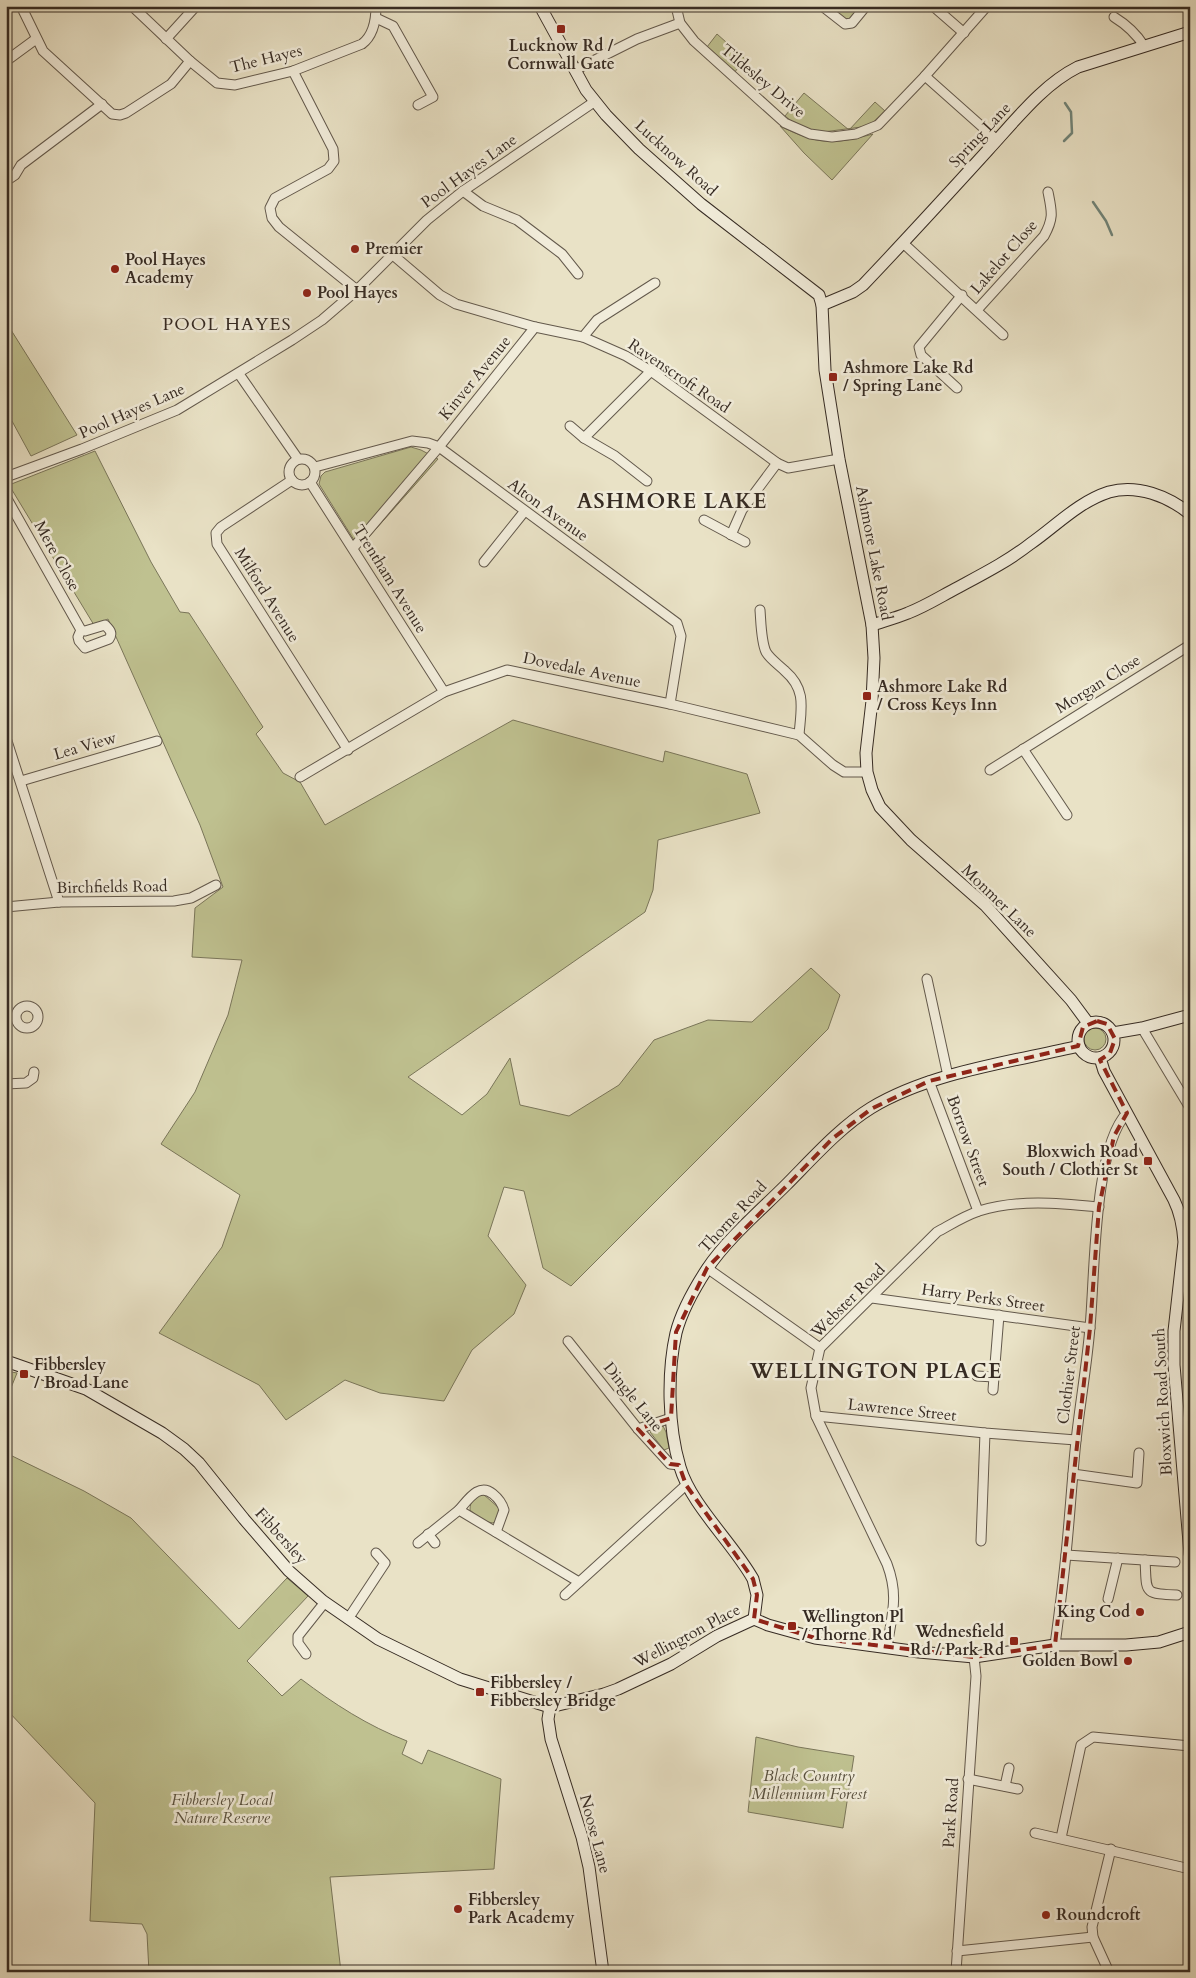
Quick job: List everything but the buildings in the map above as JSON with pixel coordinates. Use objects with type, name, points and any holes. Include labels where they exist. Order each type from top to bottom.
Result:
[{"type":"street","points":[[21,6],[43,51],[112,114],[120,115],[126,113],[171,84],[190,61]]},
{"type":"street","name":"The Hayes","points":[[132,6],[190,61],[217,83],[235,86],[293,71],[362,44],[368,40],[376,18],[376,6]]},
{"type":"street","points":[[166,39],[196,6]]},
{"type":"street","name":"Lucknow Road","points":[[540,6],[594,102],[639,149],[680,186],[810,287],[818,295],[822,305]]},
{"type":"street","name":"Tildesley Drive","points":[[676,6],[680,23],[694,41],[785,122],[810,134],[832,138],[870,130],[878,125],[925,76],[987,6]]},
{"type":"street","points":[[822,6],[845,24],[852,23],[866,6]]},
{"type":"street","points":[[933,6],[964,33]]},
{"type":"street","points":[[1114,17],[1126,24],[1137,34],[1144,46]]},
{"type":"street","points":[[376,18],[393,26],[433,97],[418,105]]},
{"type":"street","points":[[575,70],[637,38],[680,23]]},
{"type":"street","name":"Spring Lane","points":[[822,305],[853,292],[863,285],[1050,85],[1063,74],[1078,67],[1190,32]]},
{"type":"street","points":[[6,61],[36,39]]},
{"type":"street","points":[[293,71],[333,149],[334,162],[328,169],[275,198],[270,208],[272,218],[279,227],[357,290]]},
{"type":"street","points":[[925,76],[998,140]]},
{"type":"street","name":"Pool Hayes Lane","points":[[6,477],[82,450],[177,410],[239,374],[322,320],[357,290],[427,220],[463,191],[594,102]]},
{"type":"street","points":[[6,181],[15,175],[21,166],[102,104]]},
{"type":"street","points":[[463,191],[483,206],[517,220],[562,254],[578,274]]},
{"type":"street","name":"Lakelot Close","points":[[977,310],[1044,236],[1053,214],[1048,192]]},
{"type":"street","points":[[903,243],[1003,334]]},
{"type":"street","name":"Ravenscroft Road","points":[[393,255],[440,295],[456,304],[535,327],[583,337],[626,356],[651,371],[777,463],[788,468],[839,459]]},
{"type":"street","points":[[583,337],[597,320],[655,283]]},
{"type":"street","points":[[957,388],[920,355],[919,346],[962,295]]},
{"type":"street","name":"Ashmore Lake Road","points":[[822,305],[825,370],[839,459],[872,625],[874,658],[872,701],[866,753],[867,772],[872,790],[880,807]]},
{"type":"street","name":"Kinver Avenue","points":[[353,548],[359,544],[439,447],[535,327]]},
{"type":"street","points":[[584,438],[651,371]]},
{"type":"street","points":[[239,374],[298,459]]},
{"type":"street","points":[[570,426],[584,438],[615,456],[647,481]]},
{"type":"street","name":"Alton Avenue","points":[[315,467],[412,441],[428,442],[439,447],[524,512],[676,623],[681,636],[670,704]]},
{"type":"street","points":[[304,458],[315,467],[316,474],[310,482],[302,485],[292,480],[289,472],[290,466],[298,459],[304,458]]},
{"type":"street","points":[[730,535],[742,510],[777,463]]},
{"type":"street","name":"Milford Avenue","points":[[292,480],[221,527],[216,533],[217,544],[348,750]]},
{"type":"street","name":"Trentham Avenue","points":[[310,482],[444,692]]},
{"type":"street","points":[[872,625],[910,613],[1002,563],[1030,545],[1076,508],[1110,492],[1125,490],[1141,491],[1166,498],[1190,514]]},
{"type":"street","name":"Mere Close","points":[[6,497],[81,630]]},
{"type":"street","points":[[484,562],[524,512]]},
{"type":"street","points":[[704,520],[744,542]]},
{"type":"street","points":[[760,610],[765,650],[796,680],[799,689],[802,699],[799,735]]},
{"type":"street","name":"Morgan Close","points":[[990,770],[1190,645]]},
{"type":"street","name":"Dovedale Avenue","points":[[300,777],[444,692],[507,670],[670,704],[799,735],[833,765],[844,772],[867,772]]},
{"type":"street","points":[[6,738],[59,902]]},
{"type":"street","name":"Lea View","points":[[21,781],[157,741]]},
{"type":"street","points":[[1023,749],[1067,815]]},
{"type":"street","name":"Monmer Lane","points":[[880,807],[911,840],[985,905],[1060,987],[1088,1023]]},
{"type":"street","name":"Birchfields Road","points":[[6,907],[59,902],[174,901],[191,898],[216,885]]},
{"type":"street","points":[[928,979],[948,1076]]},
{"type":"street","points":[[6,1016],[17,1014]]},
{"type":"street","points":[[1113,1033],[1142,1028],[1190,1015]]},
{"type":"street","points":[[1097,1021],[1103,1023],[1113,1033],[1115,1039],[1113,1048],[1106,1056],[1100,1058],[1087,1056],[1079,1046],[1078,1035],[1088,1023],[1097,1021]]},
{"type":"street","points":[[1142,1028],[1190,1108]]},
{"type":"street","name":"Thorne Road","points":[[754,1619],[757,1595],[753,1579],[686,1485],[679,1465],[671,1418],[670,1391],[676,1332],[707,1268],[724,1247],[832,1139],[871,1109],[929,1081],[1079,1046]]},
{"type":"street","name":"Bloxwich Road South","points":[[1100,1058],[1104,1071],[1174,1200],[1184,1228],[1174,1331],[1174,1365],[1187,1474],[1190,1554]]},
{"type":"street","points":[[6,1084],[26,1083],[33,1078],[34,1072]]},
{"type":"street","name":"Borrow Street","points":[[929,1081],[978,1211]]},
{"type":"street","name":"Clothier Street","points":[[1055,1645],[1066,1555],[1076,1440],[1090,1328],[1099,1207],[1105,1166],[1118,1124],[1127,1113]]},
{"type":"street","name":"Webster Road","points":[[887,1646],[895,1598],[894,1580],[816,1416],[811,1388],[820,1348],[937,1232],[978,1211],[1011,1203],[1041,1202],[1099,1207]]},
{"type":"street","points":[[707,1268],[820,1348]]},
{"type":"street","name":"Harry Perks Street","points":[[872,1298],[1090,1328]]},
{"type":"street","points":[[993,1390],[999,1315]]},
{"type":"street","name":"Dingle Lane","points":[[568,1341],[638,1429],[670,1464],[679,1465]]},
{"type":"street","name":"Fibbersley","points":[[6,1361],[86,1389],[149,1424],[184,1449],[199,1463],[289,1571],[324,1602],[378,1639],[460,1678],[550,1707]]},
{"type":"street","points":[[977,1376],[994,1377]]},
{"type":"street","name":"Lawrence Street","points":[[816,1416],[985,1434],[1076,1440]]},
{"type":"street","points":[[638,1429],[671,1418]]},
{"type":"street","points":[[981,1540],[985,1434]]},
{"type":"street","points":[[1073,1474],[1136,1483],[1139,1453]]},
{"type":"street","points":[[565,1595],[686,1485]]},
{"type":"street","points":[[418,1543],[459,1510],[477,1491],[483,1489],[500,1500],[504,1510],[496,1532]]},
{"type":"street","points":[[459,1510],[579,1582]]},
{"type":"street","points":[[428,1534],[435,1543]]},
{"type":"street","points":[[348,1619],[385,1563],[376,1553]]},
{"type":"street","points":[[1066,1555],[1175,1562]]},
{"type":"street","points":[[1108,1599],[1118,1558]]},
{"type":"street","points":[[1145,1560],[1149,1592],[1177,1595]]},
{"type":"street","points":[[306,1654],[298,1643],[298,1636],[324,1602]]},
{"type":"street","points":[[754,1619],[768,1625],[815,1638],[887,1646],[919,1652],[974,1657],[1055,1645],[1126,1645],[1160,1642],[1190,1632]]},
{"type":"street","name":"Wellington Place","points":[[550,1707],[618,1689],[671,1664],[717,1636],[754,1619]]},
{"type":"street","name":"Park Road","points":[[956,1972],[976,1676],[974,1657]]},
{"type":"street","name":"Noose Lane","points":[[550,1707],[548,1719],[551,1740],[582,1837],[589,1867],[603,1972]]},
{"type":"street","points":[[1061,1838],[1081,1745],[1086,1740],[1093,1736],[1190,1746]]},
{"type":"street","points":[[1005,1786],[1009,1768]]},
{"type":"street","points":[[968,1779],[1018,1789]]},
{"type":"street","points":[[1035,1833],[1111,1849],[1190,1869]]},
{"type":"street","points":[[1108,1972],[1093,1937],[1092,1927],[1111,1849]]},
{"type":"street","points":[[958,1951],[1093,1937]]},
{"type":"highlighted area","points":[[1097,1021],[1107,1024],[1115,1039],[1110,1053],[1100,1060],[1127,1113],[1114,1136],[1099,1207],[1090,1328],[1055,1645],[974,1657],[815,1638],[754,1619],[757,1595],[753,1579],[686,1485],[679,1465],[670,1464],[638,1429],[671,1418],[676,1332],[707,1268],[832,1139],[871,1109],[929,1081],[1078,1046],[1083,1027]]},
{"type":"green space","points":[[829,6],[862,6],[852,18],[847,20]]},
{"type":"green space","points":[[717,34],[745,59],[734,73],[707,47]]},
{"type":"green space","points":[[804,93],[848,129],[823,132],[801,129],[785,116]]},
{"type":"green space","points":[[875,102],[885,111],[869,126],[850,128]]},
{"type":"green space","points":[[780,126],[805,137],[826,141],[847,140],[873,134],[832,180]]},
{"type":"green space","points":[[6,322],[77,435],[31,456],[6,410]]},
{"type":"green space","points":[[411,447],[438,459],[359,548],[319,484],[321,476],[325,472]]},
{"type":"green space","points":[[95,451],[151,562],[180,612],[189,613],[263,727],[256,734],[283,773],[300,782],[325,825],[513,720],[663,762],[665,751],[747,774],[760,813],[658,840],[653,890],[645,912],[408,1077],[462,1115],[487,1094],[510,1058],[520,1105],[569,1116],[619,1085],[654,1040],[708,1020],[752,1022],[811,968],[840,995],[828,1029],[571,1286],[543,1268],[524,1191],[504,1187],[488,1236],[526,1285],[514,1314],[472,1350],[444,1401],[380,1393],[345,1380],[286,1420],[259,1385],[159,1333],[222,1247],[240,1195],[161,1144],[195,1092],[228,1015],[242,960],[192,957],[195,908],[223,887],[200,825],[108,619],[94,625],[9,485]]},
{"type":"green space","points":[[1091,1028],[1099,1028],[1106,1035],[1106,1043],[1099,1050],[1091,1050],[1084,1043],[1084,1035]]},
{"type":"green space","points":[[6,1371],[17,1373],[6,1400]]},
{"type":"green space","points":[[663,1426],[669,1448],[664,1450],[650,1432]]},
{"type":"green space","name":"Fibbersley Local Nature Reserve","points":[[6,1453],[84,1491],[131,1518],[239,1629],[287,1578],[308,1596],[247,1661],[282,1696],[301,1679],[352,1714],[407,1741],[402,1754],[422,1764],[428,1750],[501,1779],[494,1869],[330,1877],[341,1972],[149,1972],[147,1934],[142,1924],[90,1921],[95,1803],[6,1709]]},
{"type":"green space","points":[[483,1494],[499,1508],[498,1518],[493,1523],[483,1521],[470,1510],[473,1500]]},
{"type":"green space","name":"Black Country Millennium Forest","points":[[756,1737],[798,1747],[854,1756],[843,1828],[748,1812]]},
{"type":"waterway","points":[[1064,141],[1072,133],[1071,112],[1065,103]]},
{"type":"waterway","points":[[1093,202],[1106,221],[1112,235]]},
{"type":"place","name":"Lucknow Rd / Cornwall Gate","points":[[561,29]]},
{"type":"place","name":"Premier","points":[[355,249]]},
{"type":"place","name":"Pool Hayes Academy","points":[[115,269]]},
{"type":"place","name":"Pool Hayes","points":[[307,293]]},
{"type":"place","name":"Ashmore Lake Rd / Spring Lane","points":[[833,377]]},
{"type":"place","name":"Ashmore Lake Rd / Cross Keys Inn","points":[[867,696]]},
{"type":"place","name":"Bloxwich Road South / Clothier St","points":[[1148,1161]]},
{"type":"place","name":"Fibbersley / Broad Lane","points":[[24,1374]]},
{"type":"place","name":"King Cod","points":[[1140,1612]]},
{"type":"place","name":"Wellington Pl / Thorne Rd","points":[[792,1626]]},
{"type":"place","name":"Wednesfield Rd / Park Rd","points":[[1014,1641]]},
{"type":"place","name":"Golden Bowl","points":[[1128,1661]]},
{"type":"place","name":"Fibbersley / Fibbersley Bridge","points":[[480,1692]]},
{"type":"place","name":"Fibbersley Park Academy","points":[[458,1909]]},
{"type":"place","name":"Roundcroft","points":[[1046,1915]]},
{"type":"district","name":"POOL HAYES","points":[[227,324]]},
{"type":"district","name":"ASHMORE LAKE","points":[[672,501]]},
{"type":"district","name":"WELLINGTON PLACE","points":[[876,1371]]}]
